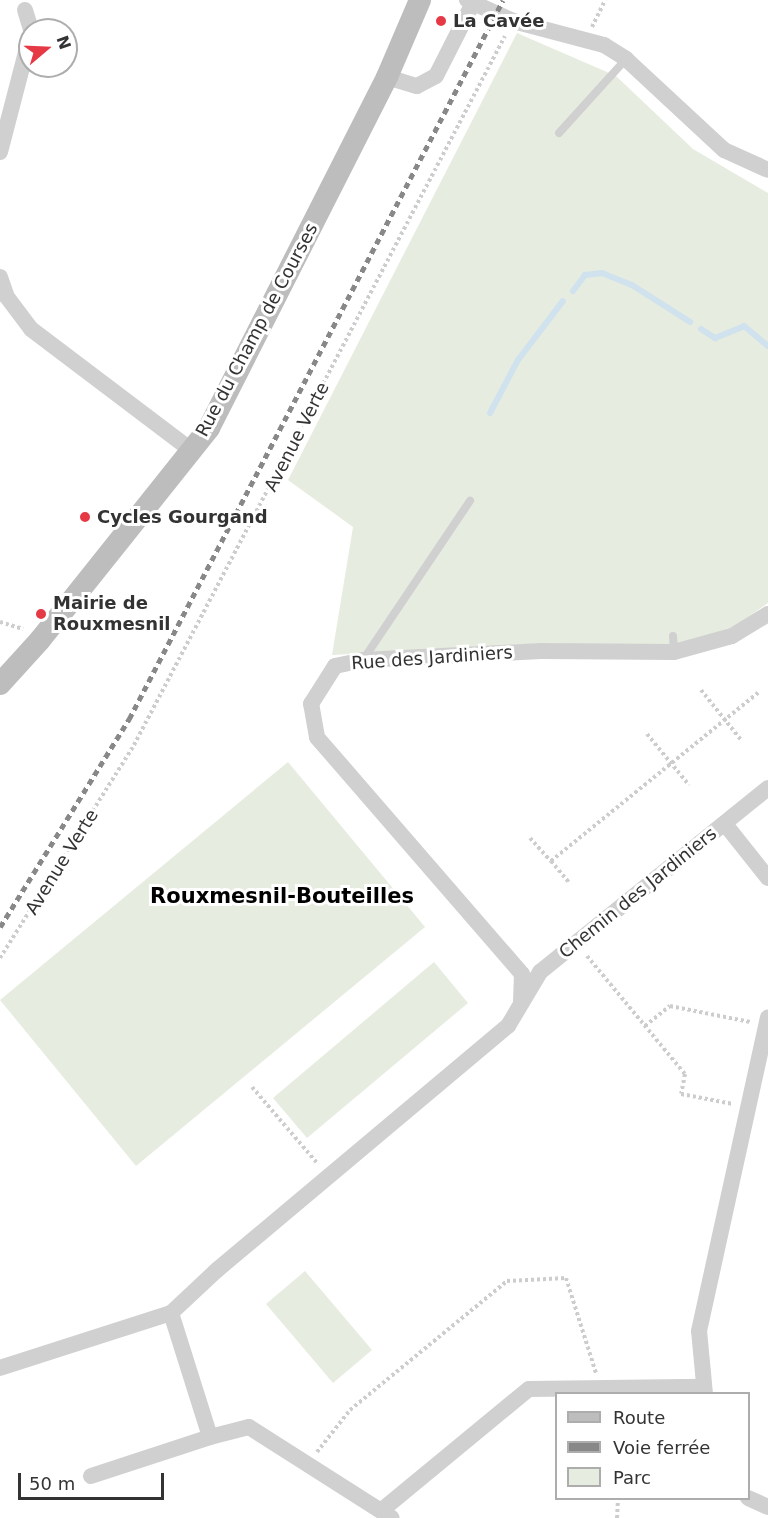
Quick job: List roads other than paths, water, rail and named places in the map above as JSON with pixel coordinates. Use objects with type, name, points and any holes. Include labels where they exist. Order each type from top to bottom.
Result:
[{"type":"main road","name":"Rue du Champ de Courses","points":[[0,684],[40,640],[209,428],[387,77],[420,0]]},
{"type":"street","points":[[387,77],[417,86],[436,76],[470,2],[513,21],[587,39],[626,59],[724,150],[768,170]]},
{"type":"street","points":[[25,10],[27,18]]},
{"type":"street","points":[[0,152],[19,78]]},
{"type":"street","points":[[0,277],[7,297],[31,328],[191,450]]},
{"type":"street","name":"Rue des Jardiniers","points":[[520,1009],[522,974],[317,737],[311,704],[335,666],[363,660],[674,644],[732,636],[768,614]]},
{"type":"street","name":"Chemin des Jardiniers","points":[[171,1313],[217,1270],[330,1178],[508,1026],[540,972],[768,788]]},
{"type":"street","points":[[725,824],[768,878]]},
{"type":"street","points":[[91,1476],[210,1437],[249,1427],[387,1514],[530,1389],[704,1390],[699,1331],[767,1021]]},
{"type":"street","points":[[0,1368],[171,1313],[210,1437]]},
{"type":"street","points":[[750,1499],[768,1507]]},
{"type":"lane","points":[[559,133],[626,59]]},
{"type":"lane","points":[[363,660],[470,501]]},
{"type":"waterway","points":[[573,291],[585,275],[602,273],[632,285],[690,322]]},
{"type":"waterway","points":[[490,413],[518,360],[563,301]]},
{"type":"waterway","points":[[701,329],[715,338],[744,326],[768,346]]},
{"type":"railway","points":[[0,927],[129,719],[503,0]]},
{"type":"place","name":"La Cavée","points":[[441,21]]},
{"type":"place","name":"Cycles Gourgand","points":[[85,517]]},
{"type":"place","name":"Mairie de Rouxmesnil","points":[[41,614]]},
{"type":"district","name":"Rouxmesnil-Bouteilles","points":[[282,896]]}]
